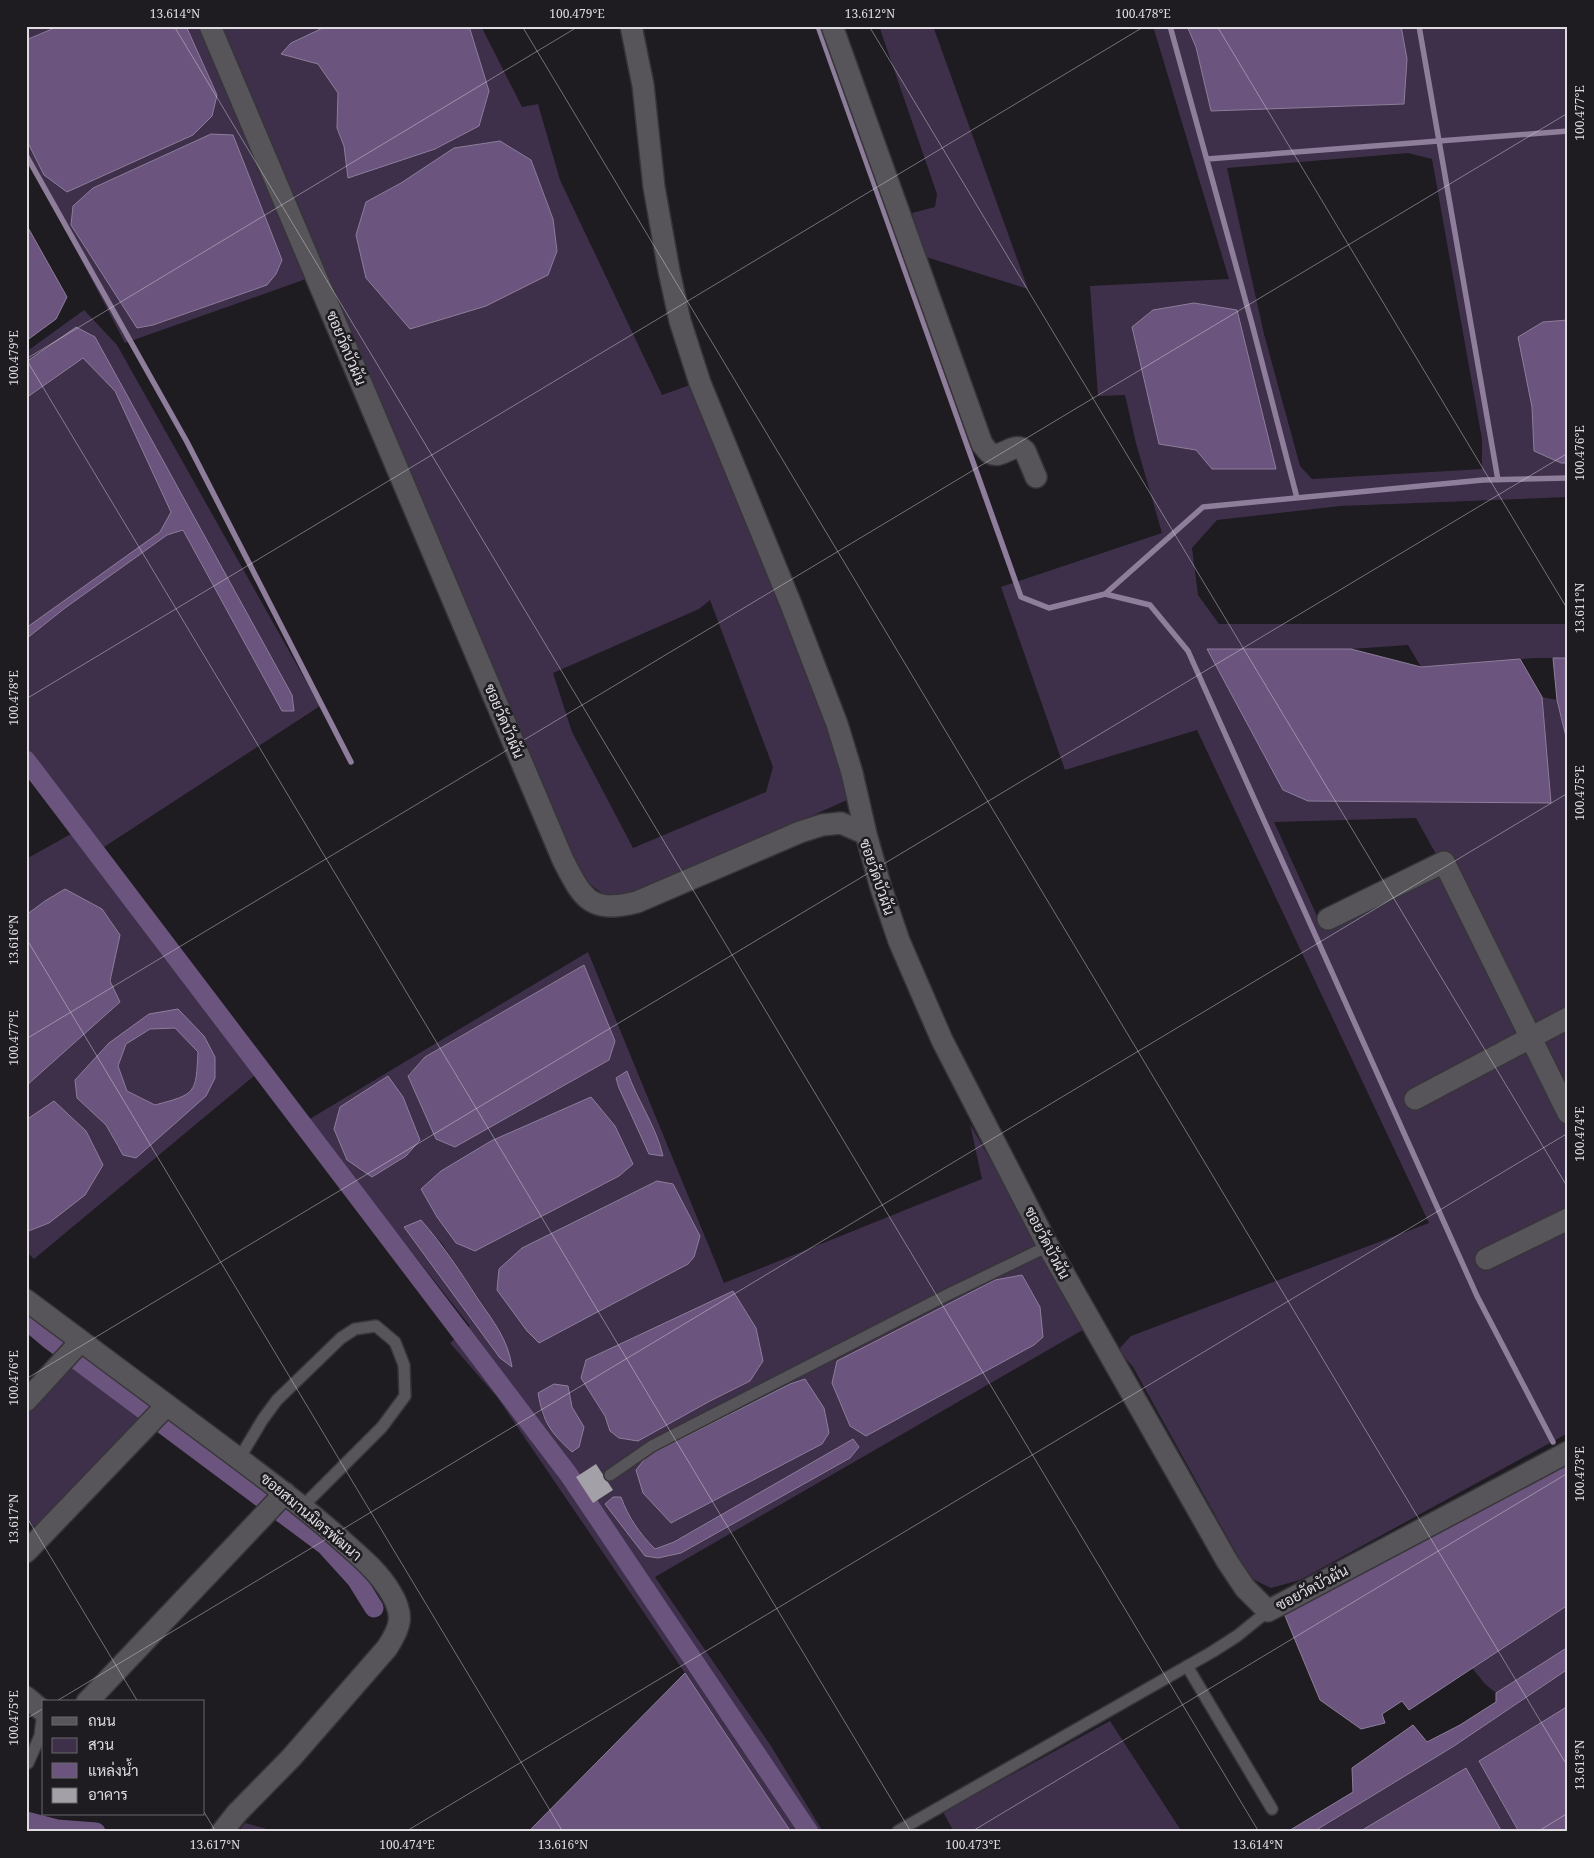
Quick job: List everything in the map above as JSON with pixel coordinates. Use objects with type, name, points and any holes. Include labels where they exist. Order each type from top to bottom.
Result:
[{"type":"street","name":"ซอยวัดบัวผัน","points":[[210,26],[559,851],[576,886],[587,899],[602,906],[617,907],[637,902],[800,832],[822,825],[841,822],[866,834],[881,888],[899,941],[938,1031],[1048,1246],[1227,1561],[1245,1588],[1268,1611],[1568,1452]]},
{"type":"street","points":[[631,26],[643,85],[654,187],[680,321],[700,383],[837,724],[852,773],[866,834]]},
{"type":"street","points":[[832,26],[982,444],[991,453],[996,454],[1018,447],[1022,448],[1036,477]]},
{"type":"street","points":[[1328,919],[1444,862],[1568,1113]]},
{"type":"street","points":[[1414,1099],[1568,1018]]},
{"type":"street","points":[[1486,1259],[1568,1219]]},
{"type":"street","name":"ซอยสมานมิตรพัฒนา","points":[[26,1300],[329,1528],[371,1567],[391,1593],[398,1609],[400,1621],[397,1633],[387,1648],[291,1758],[237,1813],[222,1832]]},
{"type":"street","points":[[26,1401],[81,1341]]},
{"type":"street","points":[[26,1552],[167,1405]]},
{"type":"street","points":[[89,1700],[284,1493]]},
{"type":"street","points":[[26,1697],[42,1710]]},
{"type":"lane","points":[[610,1475],[652,1446],[947,1295],[1048,1246]]},
{"type":"lane","points":[[239,1459],[277,1400],[341,1338],[355,1329],[376,1326],[395,1342],[404,1365],[405,1396],[382,1427],[302,1507]]},
{"type":"lane","points":[[898,1831],[1187,1666],[1237,1636],[1268,1611]]},
{"type":"lane","points":[[1187,1666],[1272,1809]]},
{"type":"lane","points":[[28,1763],[40,1736],[42,1724]]},
{"type":"green space","points":[[37,26],[59,26],[26,40],[26,31]]},
{"type":"green space","points":[[186,26],[199,26],[306,279],[125,343],[26,154],[26,139],[44,175],[217,95]],"holes":[[[267,285],[153,325],[137,328]]]},
{"type":"green space","points":[[215,26],[327,26],[291,43],[319,64],[338,93],[337,128],[344,146],[348,178],[435,149],[479,126],[489,91],[469,26],[481,26],[522,107],[538,104],[560,180],[662,395],[690,385],[810,682],[836,753],[847,800],[648,889],[612,901],[590,884],[571,855]],"holes":[[[531,160],[553,219],[557,251],[366,202],[401,183]],[[710,600],[773,767],[766,792],[633,848],[572,732],[553,673],[699,609]]]},
{"type":"green space","points":[[879,26],[933,26],[1028,289],[926,257],[912,213],[935,207],[937,194]]},
{"type":"green space","points":[[1153,26],[1187,26],[1196,47],[1211,111],[1407,59],[1401,26],[1568,26],[1568,320],[1543,322],[1532,407],[1534,451],[1561,463],[1568,463],[1568,497],[1340,506],[1217,520],[1192,548],[1198,595],[1219,624],[1568,624],[1568,658],[1535,658],[1421,667],[1408,645],[1351,649],[1207,649],[1551,803],[1542,697],[1557,700],[1568,745],[1568,1433],[1300,1580],[1271,1588],[1250,1578],[1133,1367],[1118,1350],[1131,1336],[1429,1223],[1197,730],[1065,770],[1001,587],[1162,533],[1136,443],[1125,395],[1098,396],[1090,286],[1229,279]],"holes":[[[1408,153],[1432,159],[1482,439],[1482,469],[1312,479],[1300,466],[1264,334],[1227,168]],[[1196,450],[1275,469],[1212,469]],[[1416,818],[1437,856],[1317,916],[1274,822]]]},
{"type":"green space","points":[[84,310],[117,345],[320,706],[104,847],[267,1065],[34,1259],[26,1251],[26,1232],[49,1223],[54,1101],[26,1120],[26,1086],[120,1002],[110,981],[120,935],[45,901],[26,915],[26,859],[87,825],[26,747],[26,639],[65,608],[167,535],[183,530],[282,711],[95,337],[75,327],[26,362],[26,352]],"holes":[[[149,1014],[204,1036],[206,1096],[118,1148],[106,1125],[77,1098]]]},
{"type":"green space","points":[[83,358],[115,391],[171,511],[161,532],[26,628],[26,398]]},
{"type":"green space","points":[[588,952],[724,1283],[982,1179],[970,1124],[1086,1328],[655,1577],[771,1746],[823,1832],[791,1832],[497,1397],[450,1343],[470,1326],[308,1120]],"holes":[[[584,965],[465,1141],[455,1147],[408,1075],[425,1057]],[[657,1181],[687,1213],[700,1236]],[[421,1220],[443,1245],[503,1335]],[[733,1291],[756,1328],[750,1381],[710,1401],[610,1431],[605,1416],[581,1378],[587,1360]],[[568,1386],[572,1407],[558,1439],[542,1415],[538,1393]],[[853,1439],[859,1447],[850,1458],[681,1553],[658,1558],[605,1504],[613,1497],[621,1497],[635,1525],[655,1549],[674,1542]]]},
{"type":"green space","points":[[150,1028],[175,1028],[198,1052],[196,1076],[191,1090],[179,1098],[155,1105],[127,1091],[118,1066],[126,1043]]},
{"type":"green space","points":[[82,1352],[151,1404],[149,1414],[36,1529],[26,1520],[26,1412]]},
{"type":"green space","points":[[1568,1605],[1568,1647],[1496,1693],[1485,1684],[1472,1668]]},
{"type":"green space","points":[[1568,1669],[1568,1706],[1479,1761],[1519,1832],[1502,1832],[1466,1768],[1359,1832],[1313,1832],[1454,1746]]},
{"type":"green space","points":[[1110,1721],[1182,1832],[954,1832],[943,1812]]},
{"type":"green space","points":[[245,1823],[278,1832],[238,1832]]},
{"type":"water","points":[[59,26],[186,26],[217,95],[212,116],[193,135],[67,192],[44,175],[26,139],[26,40]]},
{"type":"water","points":[[327,26],[469,26],[489,91],[479,126],[435,149],[348,178],[344,146],[337,128],[338,93],[318,64],[281,54],[291,43]]},
{"type":"water","points":[[1187,26],[1401,26],[1407,59],[1404,104],[1211,111],[1196,47]]},
{"type":"water","points":[[211,134],[233,135],[282,260],[276,274],[267,285],[153,325],[137,328],[71,225],[73,206],[93,188]]},
{"type":"water","points":[[500,141],[531,160],[553,219],[557,251],[548,275],[486,306],[410,329],[366,278],[356,235],[366,202],[401,183],[454,148]]},
{"type":"water","points":[[26,224],[67,297],[56,319],[26,341]]},
{"type":"water","points":[[1194,303],[1237,310],[1276,469],[1212,469],[1196,450],[1159,444],[1132,327],[1153,310]]},
{"type":"water","points":[[1568,320],[1568,463],[1561,463],[1534,451],[1532,407],[1518,337],[1543,322]]},
{"type":"water","points":[[76,327],[95,337],[292,695],[294,711],[282,711],[183,530],[167,535],[65,608],[26,639],[26,628],[160,532],[171,512],[115,391],[83,358],[26,398],[26,362]]},
{"type":"water","points":[[1207,649],[1351,649],[1421,667],[1520,659],[1542,697],[1551,803],[1308,801],[1283,790]]},
{"type":"water","points":[[1553,658],[1568,658],[1568,745],[1557,700]]},
{"type":"water","points":[[65,889],[102,909],[120,935],[110,981],[120,1002],[26,1086],[26,915]]},
{"type":"water","points":[[584,965],[615,1041],[609,1060],[455,1147],[436,1139],[408,1076],[425,1057]]},
{"type":"water","points":[[178,1009],[204,1036],[215,1057],[215,1078],[206,1096],[136,1158],[123,1155],[106,1125],[77,1098],[75,1080],[109,1043],[149,1014]],"holes":[[[175,1028],[198,1052],[196,1076],[191,1090],[179,1098],[155,1105],[127,1091],[118,1066],[126,1044],[150,1029]]]},
{"type":"water","points":[[627,1071],[656,1134],[663,1156],[649,1154],[619,1088],[616,1078]]},
{"type":"water","points":[[388,1076],[403,1097],[420,1140],[406,1156],[372,1177],[347,1160],[334,1129],[340,1107]]},
{"type":"water","points":[[591,1097],[615,1126],[633,1164],[619,1176],[475,1251],[456,1243],[437,1217],[421,1189],[441,1171],[491,1141]]},
{"type":"water","points":[[54,1101],[86,1131],[103,1165],[85,1195],[49,1223],[26,1232],[26,1120]]},
{"type":"water","points":[[657,1181],[673,1184],[700,1236],[694,1257],[688,1264],[539,1343],[527,1331],[497,1290],[499,1269],[522,1248]]},
{"type":"water","points":[[421,1220],[451,1258],[494,1323],[507,1348],[512,1367],[500,1358],[404,1227]]},
{"type":"water","points":[[1022,1275],[1040,1307],[1043,1337],[1034,1345],[866,1436],[850,1426],[832,1383],[837,1361],[995,1280]]},
{"type":"water","points":[[733,1291],[756,1328],[763,1361],[750,1381],[638,1441],[619,1438],[610,1431],[605,1416],[581,1378],[586,1360]]},
{"type":"water","points":[[805,1379],[824,1408],[829,1433],[822,1444],[671,1523],[643,1493],[636,1470],[647,1456],[790,1384]]},
{"type":"water","points":[[554,1384],[568,1386],[572,1407],[584,1427],[579,1447],[572,1452],[553,1432],[542,1412],[538,1393]]},
{"type":"water","points":[[853,1439],[859,1447],[850,1458],[681,1553],[658,1558],[645,1556],[605,1504],[613,1497],[621,1497],[635,1525],[655,1549],[674,1542]]},
{"type":"water","points":[[1568,1462],[1568,1605],[1409,1710],[1402,1701],[1382,1714],[1385,1723],[1361,1729],[1320,1700],[1283,1611]]},
{"type":"water","points":[[1568,1647],[1568,1669],[1454,1746],[1313,1832],[1287,1832],[1353,1792],[1352,1768],[1413,1725],[1427,1742],[1460,1725],[1496,1702],[1496,1693]]},
{"type":"water","points":[[685,1673],[791,1832],[528,1832]]},
{"type":"water","points":[[1568,1706],[1568,1832],[1519,1832],[1479,1761]]},
{"type":"water","points":[[1466,1768],[1502,1832],[1359,1832]]},
{"type":"building","points":[[596,1464],[613,1490],[593,1503],[576,1477]]},
{"type":"waterway","points":[[818,26],[1021,597],[1049,608],[1105,594],[1203,507],[1483,480],[1568,478]]},
{"type":"waterway","points":[[1170,26],[1252,324],[1297,498]]},
{"type":"waterway","points":[[1419,26],[1498,480]]},
{"type":"waterway","points":[[1207,159],[1568,131]]},
{"type":"waterway","points":[[26,155],[187,442],[351,762]]},
{"type":"waterway","points":[[1105,594],[1150,605],[1188,651],[1477,1296],[1553,1442]]},
{"type":"waterway","points":[[26,760],[569,1475],[809,1832]]},
{"type":"waterway","points":[[26,1320],[51,1341],[326,1546],[356,1579],[374,1608]]},
{"type":"waterway","points":[[26,1821],[57,1829],[96,1832]]}]
